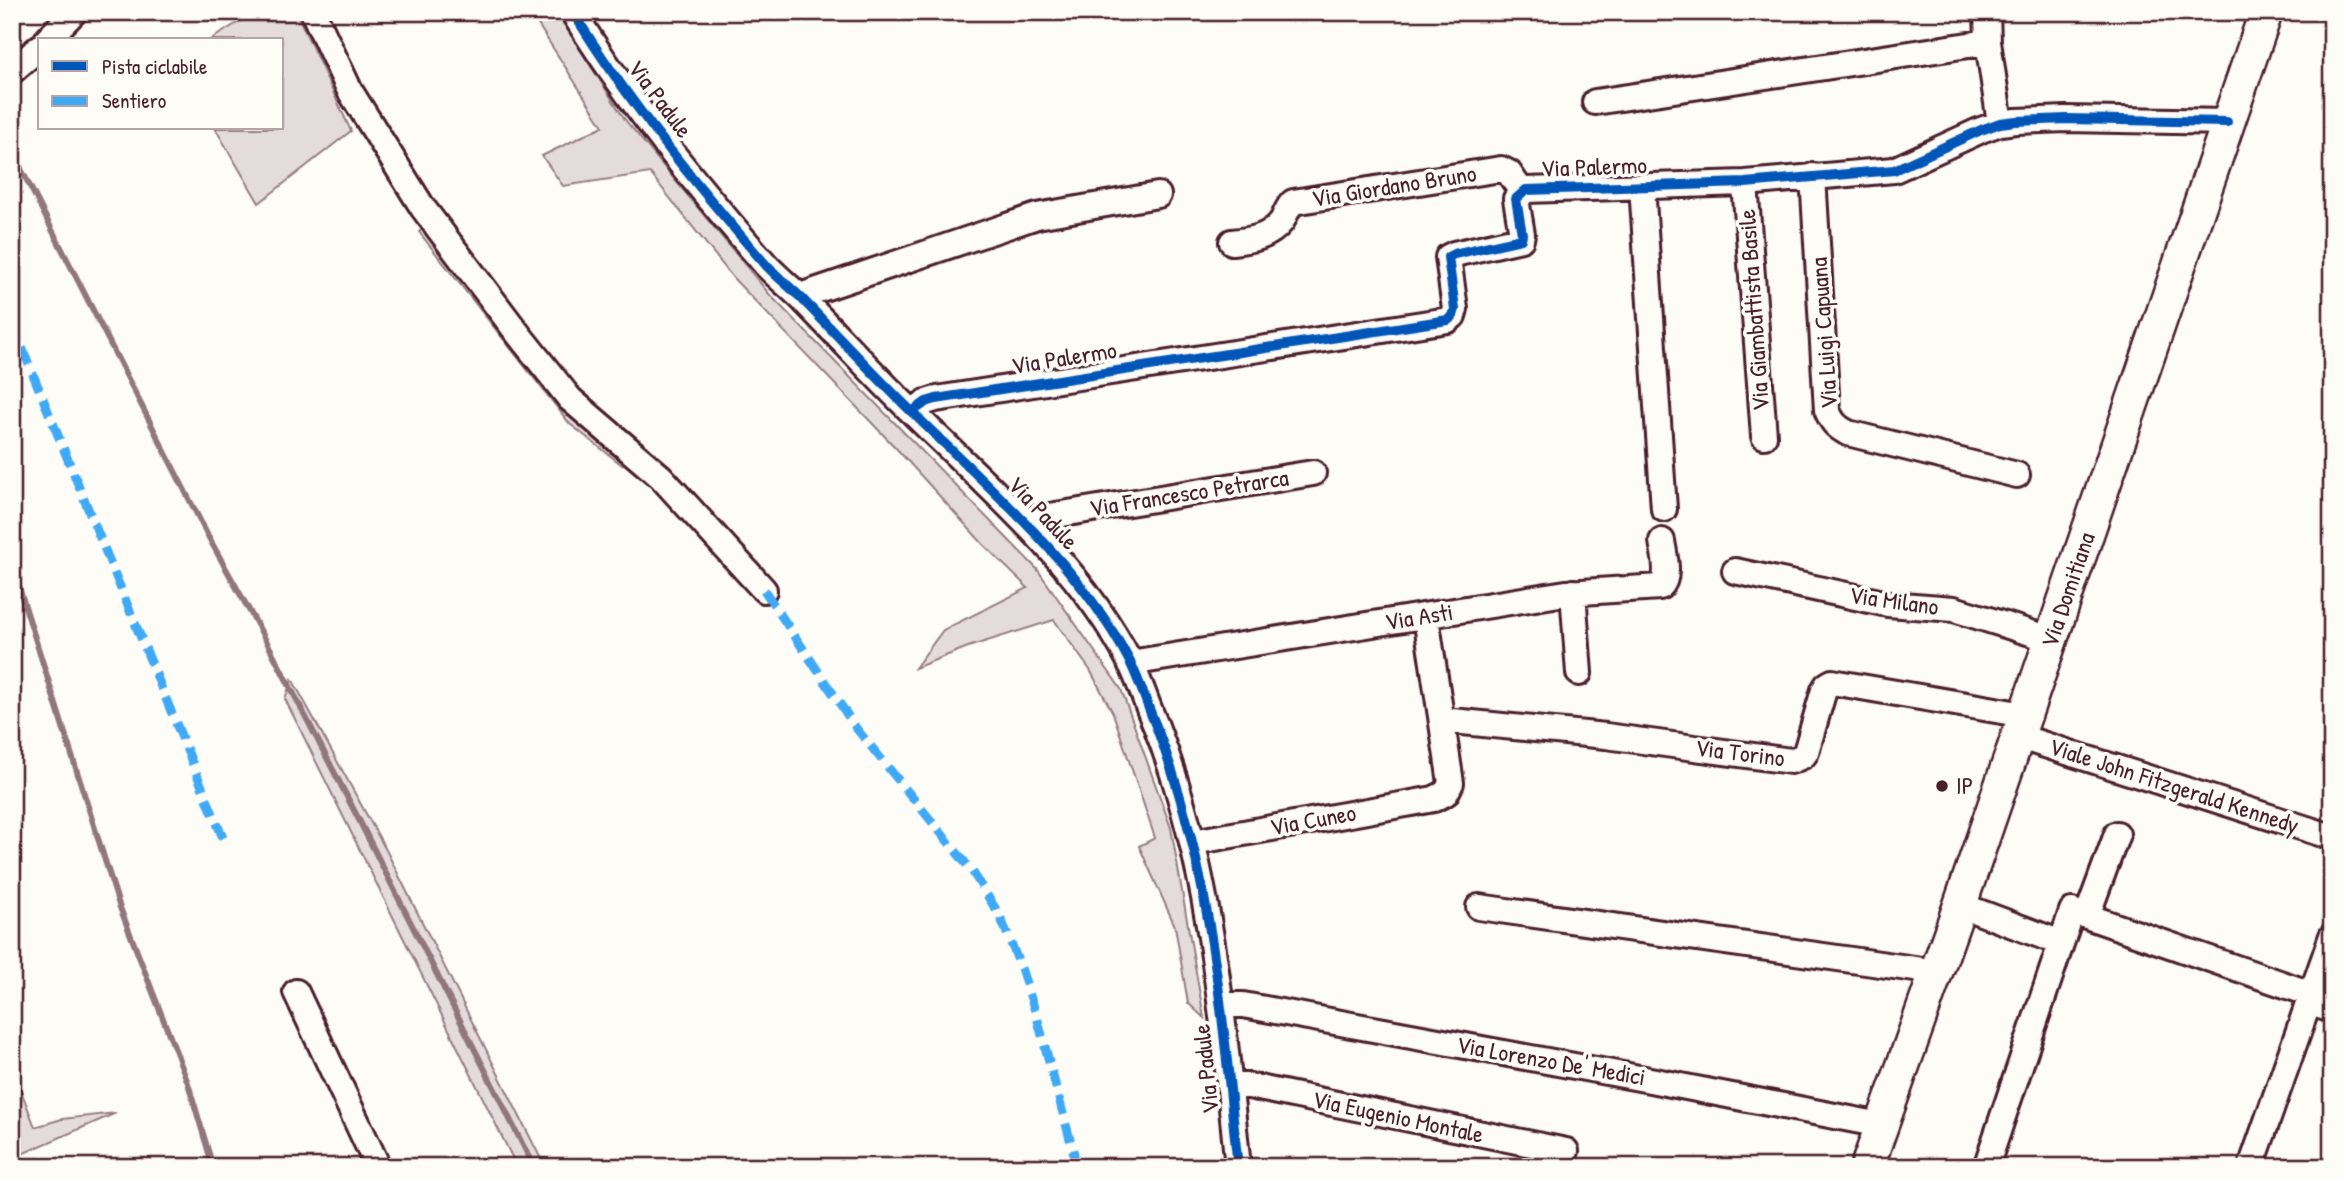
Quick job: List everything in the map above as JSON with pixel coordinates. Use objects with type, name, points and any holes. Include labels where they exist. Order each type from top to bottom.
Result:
[{"type":"main road","name":"Via Domitiana","points":[[1867,1167],[1960,905],[2266,12]]},
{"type":"street","points":[[49,38],[74,12]]},
{"type":"street","points":[[313,12],[350,91],[423,208],[519,335],[570,399],[661,477],[764,590]]},
{"type":"street","name":"Via Padule","points":[[573,12],[654,128],[769,268],[800,296],[912,412],[1025,520],[1096,607],[1130,663],[1171,764],[1193,842],[1214,948],[1238,1167]]},
{"type":"street","points":[[1987,12],[1988,42],[2000,123]]},
{"type":"street","points":[[1595,102],[1988,42]]},
{"type":"street","points":[[12,71],[38,49]]},
{"type":"street","name":"Via Palermo","points":[[912,412],[926,402],[936,399],[1448,320],[1455,309],[1448,257],[1521,239],[1516,199],[1522,192],[1566,188],[1745,183],[1894,170],[2000,123],[2066,119],[2227,122]]},
{"type":"street","name":"Via Giordano Bruno","points":[[1232,242],[1266,235],[1282,220],[1293,202],[1501,169],[1509,173],[1522,192]]},
{"type":"street","name":"Via Luigi Capuana","points":[[1813,176],[1828,410],[1831,420],[1836,427],[1847,433],[2017,475]]},
{"type":"street","name":"Via Giambattista Basile","points":[[1745,183],[1764,436]]},
{"type":"street","points":[[1642,186],[1664,509]]},
{"type":"street","points":[[800,296],[1037,216],[1158,195]]},
{"type":"street","name":"Via Francesco Petrarca","points":[[1025,520],[1313,472]]},
{"type":"street","name":"Via Asti","points":[[1130,663],[1573,592],[1660,587],[1664,584],[1666,575],[1662,541]]},
{"type":"street","name":"Via Milano","points":[[1735,571],[1888,604],[1954,609],[2050,639]]},
{"type":"street","points":[[1573,592],[1579,673]]},
{"type":"street","points":[[1426,617],[1442,720]]},
{"type":"street","name":"Via Torino","points":[[1442,720],[1606,736],[1791,761],[1806,752],[1824,690],[1832,682],[2021,725]]},
{"type":"street","name":"Via Cuneo","points":[[1193,842],[1434,799],[1446,793],[1451,783],[1442,720]]},
{"type":"street","name":"Viale John Fitzgerald Kennedy","points":[[2021,725],[2332,837]]},
{"type":"street","points":[[2088,916],[2117,834]]},
{"type":"street","points":[[1960,905],[2061,943]]},
{"type":"street","points":[[1479,907],[1936,972]]},
{"type":"street","points":[[1986,1167],[2072,911],[2317,1002]]},
{"type":"street","points":[[2250,1167],[2317,1002],[2332,936]]},
{"type":"street","points":[[296,992],[378,1167]]},
{"type":"street","name":"Via Lorenzo De' Medici","points":[[1221,1005],[1243,1005],[1881,1125]]},
{"type":"street","name":"Via Eugenio Montale","points":[[1230,1086],[1249,1086],[1566,1151]]},
{"type":"shaded area","points":[[255,12],[296,12],[351,131],[259,203],[216,130],[284,130],[284,38],[213,38]]},
{"type":"shaded area","points":[[530,12],[556,12],[626,121],[770,295],[1037,569],[1121,689],[1171,828],[1204,1018],[1188,1003],[1175,926],[1139,846],[1155,838],[1113,713],[1090,670],[1054,620],[968,647],[915,668],[943,630],[1028,588],[983,544],[895,447],[734,279],[650,173],[563,186],[542,156],[603,126]]},
{"type":"shaded area","points":[[427,226],[622,452],[622,465],[570,424],[419,232]]},
{"type":"shaded area","points":[[292,679],[386,850],[545,1167],[517,1167],[285,699]]},
{"type":"shaded area","points":[[12,1067],[35,1127],[62,1119],[116,1113],[22,1154],[12,1127]]},
{"type":"waterway","points":[[12,151],[209,538],[269,646],[357,816],[534,1167]]},
{"type":"waterway","points":[[12,565],[119,905],[188,1083],[213,1167]]},
{"type":"marked path","points":[[12,323],[223,838]]},
{"type":"marked path","points":[[764,590],[856,728],[972,871],[1000,916],[1037,1017],[1074,1154],[1073,1167]]},
{"type":"cycle path","points":[[573,12],[640,111],[740,235],[771,270],[1031,529],[1085,592],[1130,662],[1175,780],[1202,889],[1220,999],[1238,1167]]},
{"type":"cycle path","points":[[912,412],[926,402],[936,399],[1448,320],[1455,309],[1448,257],[1521,239],[1516,199],[1526,190],[1745,183],[1894,170],[1981,130],[2016,121],[2066,119],[2227,122]]},
{"type":"place","name":"IP","points":[[1942,786]]}]
